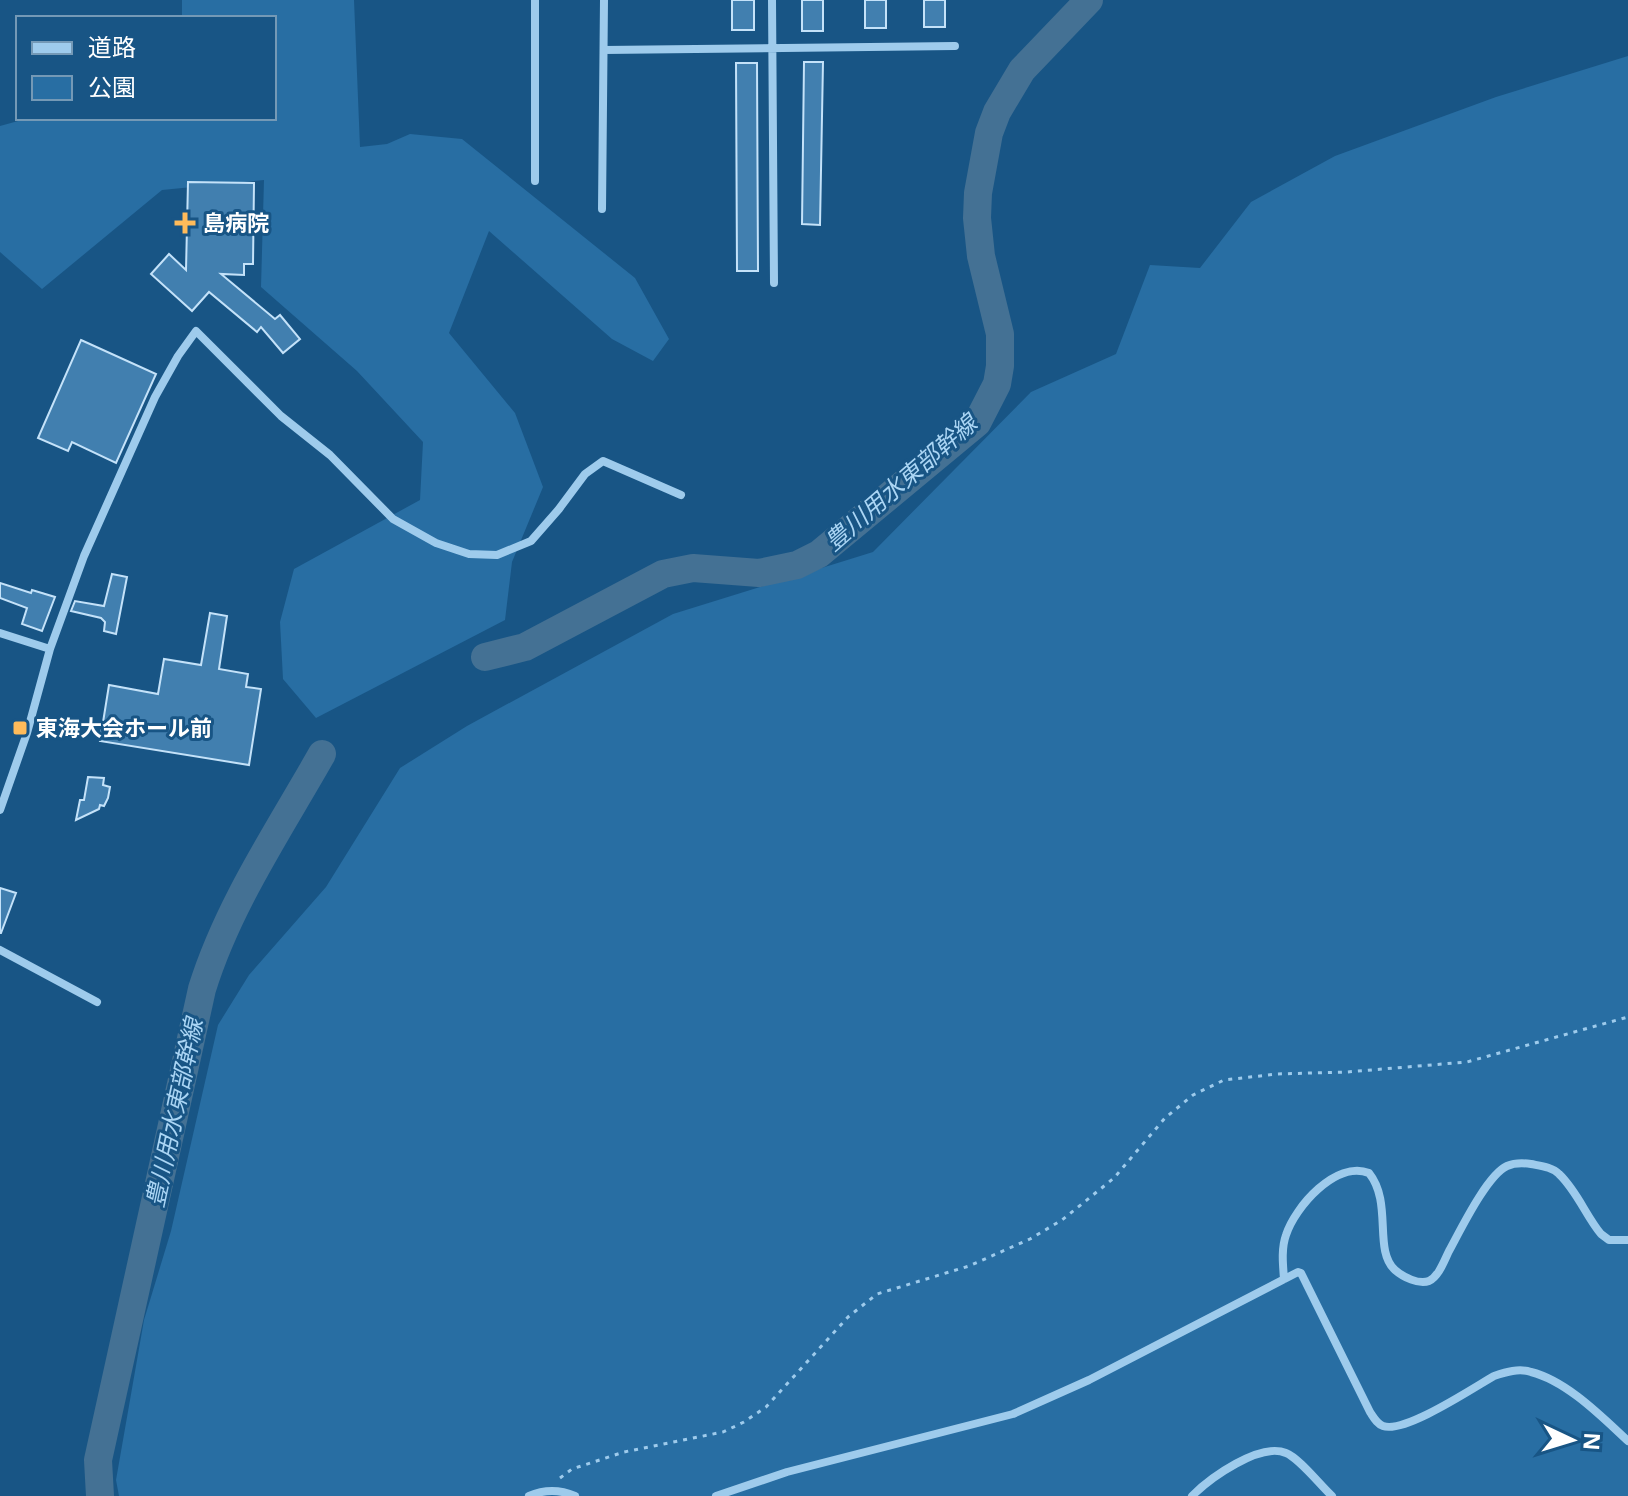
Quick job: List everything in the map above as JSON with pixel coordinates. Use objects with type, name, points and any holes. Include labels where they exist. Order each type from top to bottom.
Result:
[{"type":"street","points":[[535,0],[535,181]]},
{"type":"street","points":[[602,209],[604,0]]},
{"type":"street","points":[[772,0],[774,283]]},
{"type":"street","points":[[604,50],[955,46]]},
{"type":"street","points":[[0,810],[27,733],[50,649],[111,493],[155,397],[196,331],[281,416],[330,455],[393,519],[436,543],[469,554],[497,555],[531,541],[585,474],[603,461],[681,495]]},
{"type":"street","points":[[0,633],[50,649]]},
{"type":"street","points":[[0,950],[97,1002]]},
{"type":"street","points":[[1284,1279],[1285,1237],[1293,1217],[1318,1188],[1352,1171],[1369,1173],[1376,1183],[1383,1206],[1388,1261],[1396,1272],[1418,1281],[1426,1282],[1440,1270],[1469,1213],[1497,1174],[1507,1166],[1525,1163],[1544,1166],[1558,1173],[1601,1234],[1609,1240],[1628,1240]]},
{"type":"street","points":[[716,1496],[787,1472],[1013,1414],[1089,1380],[1301,1273],[1370,1412],[1384,1427],[1405,1426],[1494,1376],[1523,1371],[1533,1372],[1571,1392],[1591,1406],[1628,1441]]},
{"type":"street","points":[[1192,1496],[1207,1481],[1229,1467],[1272,1449],[1288,1453],[1332,1496]]},
{"type":"street","points":[[529,1496],[544,1490],[565,1491],[575,1496]]},
{"type":"path","points":[[544,1490],[572,1469],[624,1452],[723,1432],[744,1422],[766,1407],[848,1317],[877,1294],[969,1266],[1030,1239],[1062,1220],[1114,1178],[1165,1118],[1193,1095],[1224,1080],[1467,1062],[1628,1017]]},
{"type":"green space","points":[[182,0],[354,0],[360,147],[387,144],[410,134],[462,139],[635,278],[669,339],[653,361],[612,339],[489,231],[449,333],[515,413],[543,487],[512,562],[505,620],[316,718],[283,679],[280,622],[294,569],[420,500],[423,442],[357,371],[261,287],[264,180],[162,190],[42,289],[0,252],[0,126],[22,120],[276,120],[276,16],[182,16]]},
{"type":"green space","points":[[1628,56],[1628,1496],[119,1496],[116,1480],[144,1320],[171,1231],[218,1025],[249,975],[326,887],[400,768],[467,726],[673,614],[873,552],[1031,392],[1116,354],[1150,265],[1200,268],[1251,202],[1335,156],[1496,97]]},
{"type":"building","points":[[732,0],[754,0],[754,30],[732,30]]},
{"type":"building","points":[[802,0],[823,0],[823,31],[802,31]]},
{"type":"building","points":[[865,0],[886,0],[886,28],[865,28]]},
{"type":"building","points":[[924,0],[945,0],[945,27],[924,27]]},
{"type":"building","points":[[804,62],[823,62],[820,225],[802,224]]},
{"type":"building","points":[[736,63],[757,63],[758,271],[737,271]]},
{"type":"building","points":[[188,182],[254,183],[253,264],[244,264],[244,275],[221,274],[275,319],[280,315],[300,339],[283,353],[261,327],[257,332],[209,292],[192,311],[151,274],[169,254],[186,270]]},
{"type":"building","points":[[81,340],[156,374],[116,463],[72,442],[68,451],[38,438]]},
{"type":"building","points":[[112,574],[127,577],[116,634],[104,631],[105,622],[101,618],[71,611],[75,601],[104,606]]},
{"type":"building","points":[[0,583],[55,597],[42,631],[22,624],[27,608],[0,598]]},
{"type":"building","points":[[210,613],[227,616],[219,669],[248,674],[246,687],[261,689],[249,765],[100,741],[109,685],[158,694],[164,659],[201,665]]},
{"type":"building","points":[[88,777],[104,778],[103,785],[110,787],[108,798],[104,806],[100,805],[99,809],[76,820],[80,800],[84,800]]},
{"type":"building","points":[[0,888],[16,893],[1,933],[0,933]]},
{"type":"waterway","name":"豊川用水東部幹線","points":[[485,657],[525,647],[663,574],[693,568],[759,573],[797,565],[819,554],[977,423],[997,384],[1000,366],[1000,334],[981,256],[977,218],[978,193],[989,133],[997,112],[1022,70],[1089,0]]},
{"type":"waterway","name":"豊川用水東部幹線","points":[[100,1496],[98,1460],[202,989],[240,898],[322,754]]},
{"type":"place","name":"島病院","points":[[185,223]]},
{"type":"place","name":"東海大会ホール前","points":[[20,728]]}]
